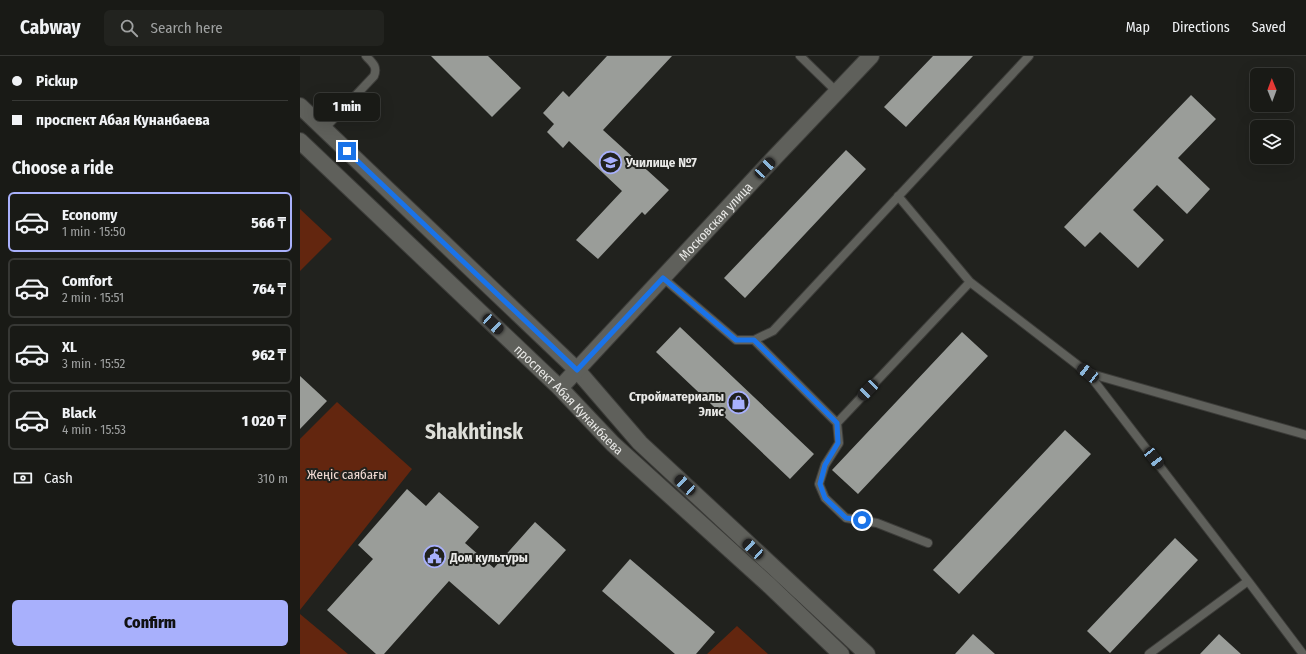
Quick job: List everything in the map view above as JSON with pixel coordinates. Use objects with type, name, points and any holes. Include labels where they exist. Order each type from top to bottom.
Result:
[{"type":"street","name":"Московская улица","points":[[560,388],[871,56]]},
{"type":"street","name":"проспект Абая Кунанбаева","points":[[300,106],[577,370],[640,443],[867,654]]},
{"type":"street","name":"проспект Абая Кунанбаева","points":[[300,141],[560,388],[613,444],[770,586],[842,654]]},
{"type":"lane","points":[[324,129],[374,76],[376,71],[374,64],[366,56]]},
{"type":"lane","points":[[800,56],[837,92]]},
{"type":"lane","points":[[663,278],[736,340],[754,340],[773,331],[1029,56]]},
{"type":"lane","points":[[898,196],[970,282],[1088,373],[1303,654]]},
{"type":"lane","points":[[837,423],[970,282]]},
{"type":"lane","points":[[754,340],[837,423],[838,443],[825,465],[820,484],[825,498],[846,518],[877,523],[928,543]]},
{"type":"lane","points":[[1088,373],[1306,435]]},
{"type":"lane","points":[[1149,654],[1248,581]]},
{"type":"green space","points":[[300,209],[332,239],[300,271]]},
{"type":"green space","name":"Жеңіс саябағы","points":[[337,402],[412,469],[300,610],[300,439]]},
{"type":"green space","points":[[300,614],[348,654],[300,654]]},
{"type":"green space","points":[[737,626],[768,654],[707,654]]},
{"type":"building","points":[[431,56],[488,56],[521,88],[492,117]]},
{"type":"building","points":[[607,56],[672,56],[603,130],[669,190],[645,215],[642,212],[598,259],[576,240],[622,191],[569,141],[563,148],[547,132],[554,124],[543,113],[563,91],[569,97]]},
{"type":"building","points":[[933,56],[973,56],[906,127],[884,107]]},
{"type":"building","points":[[1191,95],[1216,119],[1178,158],[1210,189],[1187,214],[1157,185],[1133,210],[1164,240],[1138,268],[1100,232],[1085,247],[1064,227]]},
{"type":"building","points":[[846,150],[866,169],[745,298],[724,278]]},
{"type":"building","points":[[680,327],[814,454],[790,479],[656,352]]},
{"type":"building","points":[[962,332],[988,356],[858,494],[832,470]]},
{"type":"building","points":[[300,376],[327,401],[300,429]]},
{"type":"building","points":[[1065,430],[1091,454],[959,594],[933,570]]},
{"type":"building","points":[[407,489],[426,506],[439,492],[479,527],[465,543],[494,568],[535,522],[566,550],[499,625],[449,581],[384,654],[376,654],[327,610],[373,559],[358,545]]},
{"type":"building","points":[[1175,538],[1198,560],[1110,653],[1087,631]]},
{"type":"building","points":[[630,559],[715,632],[696,654],[675,654],[602,591]]},
{"type":"building","points":[[973,634],[995,654],[955,654]]},
{"type":"building","points":[[1219,634],[1241,654],[1200,654]]},
{"type":"place","name":"Училище №7","points":[[611,162]]},
{"type":"place","name":"Стройматериалы Элис","points":[[739,403]]},
{"type":"place","name":"Дом культуры","points":[[434,557]]},
{"type":"district","name":"Shakhtinsk","points":[[474,432]]},
{"type":"route","points":[[347,151],[577,370],[663,278],[736,340],[754,340],[837,423],[838,443],[825,465],[820,484],[825,498],[846,518],[862,520]]}]
